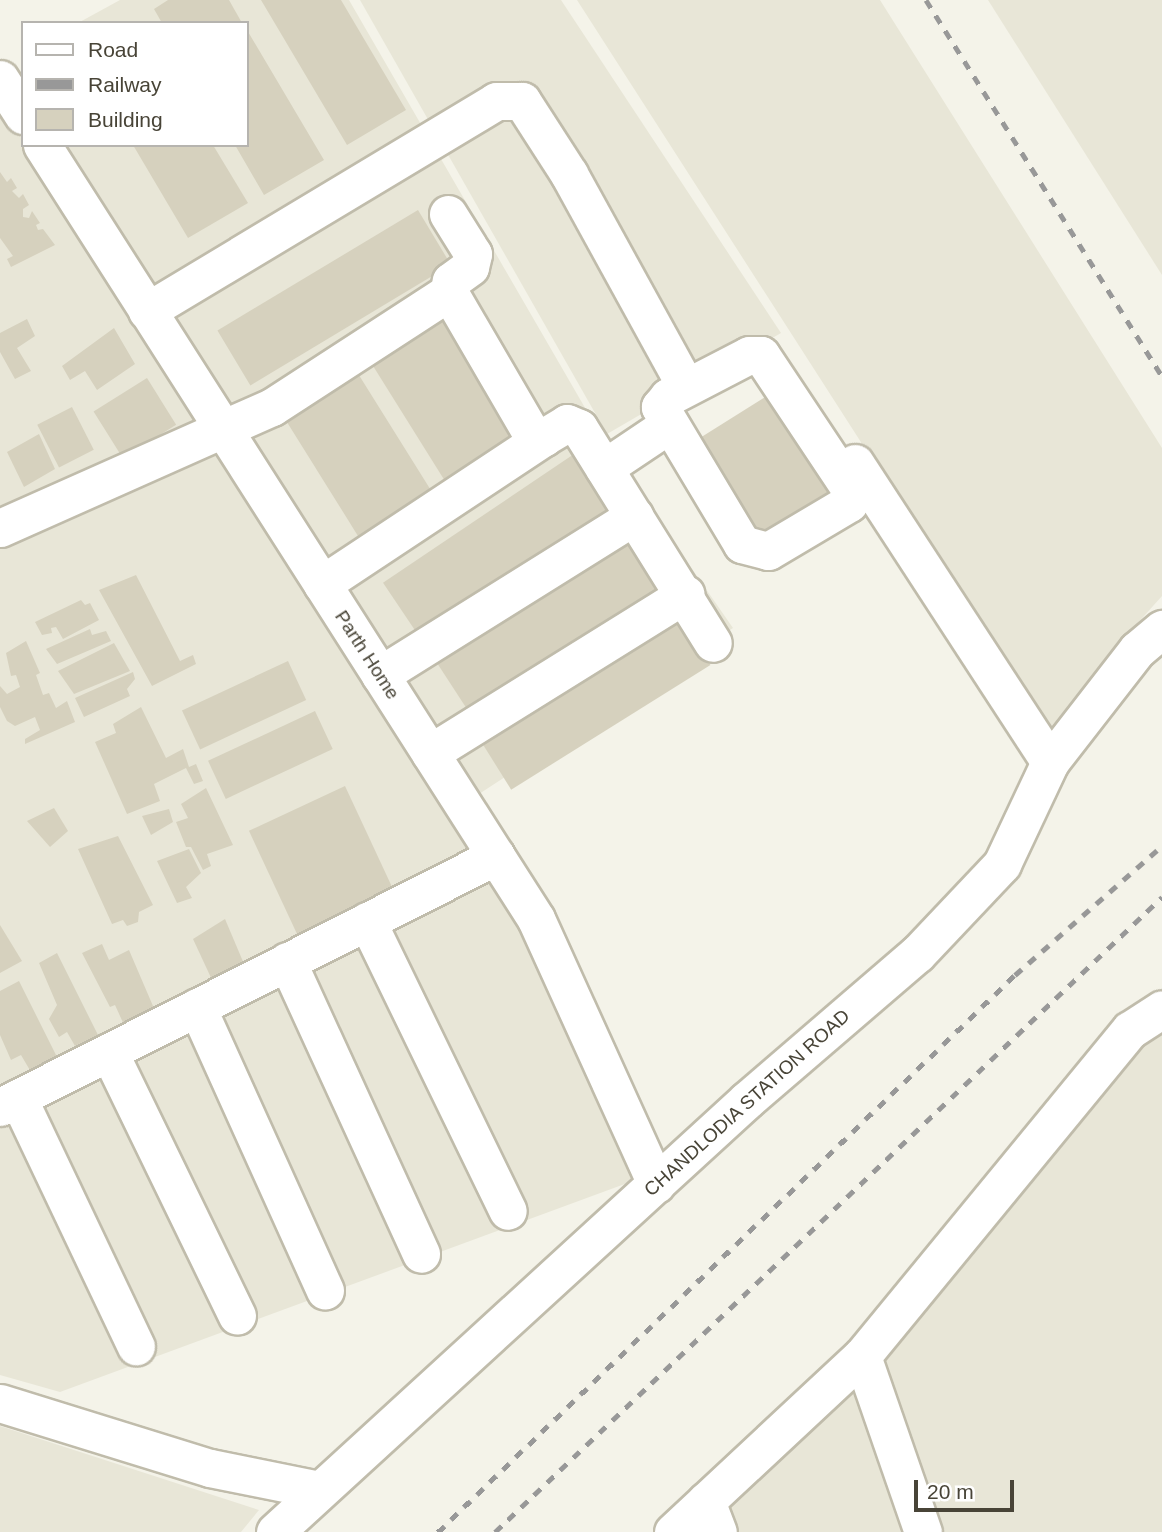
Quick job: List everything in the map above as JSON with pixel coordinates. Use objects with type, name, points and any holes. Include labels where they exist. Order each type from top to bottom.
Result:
[{"type":"street","points":[[0,79],[21,111]]},
{"type":"street","points":[[147,311],[496,101],[522,101],[569,174],[680,376]]},
{"type":"street","name":"Parth Home","points":[[43,147],[536,919],[656,1184]]},
{"type":"street","points":[[448,214],[472,254],[470,267],[451,281],[449,292],[531,433],[544,437]]},
{"type":"street","points":[[0,528],[272,407],[449,292]]},
{"type":"street","points":[[749,355],[761,355],[850,489],[849,503],[768,551],[742,544],[668,425],[660,407],[668,397],[749,355]]},
{"type":"street","points":[[321,584],[567,423],[579,428],[685,594],[713,643]]},
{"type":"street","points":[[604,468],[668,425]]},
{"type":"street","points":[[855,463],[1050,762]]},
{"type":"street","points":[[380,675],[634,516]]},
{"type":"street","points":[[430,753],[685,594]]},
{"type":"street","name":"CHANDLODIA STATION ROAD","points":[[275,1532],[656,1184],[927,944],[1002,864],[1050,762],[1137,650],[1162,629]]},
{"type":"street","points":[[136,1346],[9,1102],[496,856]]},
{"type":"street","points":[[367,921],[508,1211]]},
{"type":"street","points":[[287,961],[421,1254]]},
{"type":"street","points":[[197,1007],[325,1290]]},
{"type":"street","points":[[673,1532],[712,1516],[862,1356],[1130,1030],[1162,1009]]},
{"type":"street","points":[[109,1052],[237,1316]]},
{"type":"street","points":[[862,1356],[923,1532]]},
{"type":"street","points":[[0,1403],[210,1468],[320,1490]]},
{"type":"shaded area","points":[[120,0],[349,0],[610,451],[733,628],[479,794],[68,147],[248,147],[248,21],[82,21]]},
{"type":"shaded area","points":[[360,0],[561,0],[781,333],[607,434]]},
{"type":"shaded area","points":[[577,0],[880,0],[1162,448],[1162,596],[1117,646],[1049,735]]},
{"type":"shaded area","points":[[988,0],[1162,0],[1162,275]]},
{"type":"shaded area","points":[[0,105],[21,138],[21,147],[27,147],[526,925],[641,1178],[60,1392],[0,1375]]},
{"type":"shaded area","points":[[1162,1031],[1162,1532],[694,1532],[1140,1046]]},
{"type":"shaded area","points":[[0,1426],[259,1510],[241,1532],[0,1532]]},
{"type":"building","points":[[168,0],[229,0],[241,21],[161,21],[154,9]]},
{"type":"building","points":[[261,0],[341,0],[406,110],[347,145]]},
{"type":"building","points":[[248,32],[324,160],[264,195],[236,147],[248,147]]},
{"type":"building","points":[[134,147],[214,147],[248,203],[188,238]]},
{"type":"building","points":[[0,172],[7,182],[11,178],[17,188],[12,191],[19,198],[23,194],[29,205],[23,209],[23,217],[29,218],[32,211],[40,223],[36,225],[38,230],[43,229],[55,245],[11,267],[7,259],[13,256],[0,238]]},
{"type":"building","points":[[418,210],[451,265],[250,385],[217,331]]},
{"type":"building","points":[[442,316],[519,440],[447,485],[370,361]]},
{"type":"building","points":[[27,319],[35,336],[17,348],[31,371],[15,379],[0,352],[0,333]]},
{"type":"building","points":[[114,328],[135,364],[97,390],[85,371],[70,380],[62,366]]},
{"type":"building","points":[[357,372],[434,496],[361,541],[284,418]]},
{"type":"building","points":[[147,378],[176,425],[123,458],[94,411]]},
{"type":"building","points":[[775,391],[841,496],[764,544],[699,439]]},
{"type":"building","points":[[72,407],[94,450],[59,467],[37,425]]},
{"type":"building","points":[[39,434],[55,469],[24,487],[7,452]]},
{"type":"building","points":[[577,452],[613,506],[419,637],[383,583]]},
{"type":"building","points":[[631,532],[667,587],[471,715],[435,659]]},
{"type":"building","points":[[136,575],[180,661],[193,655],[196,664],[152,686],[99,590]]},
{"type":"building","points":[[81,600],[85,605],[90,603],[99,620],[63,639],[56,627],[51,628],[52,633],[42,635],[35,622]]},
{"type":"building","points":[[676,610],[710,665],[511,790],[477,735]]},
{"type":"building","points":[[90,629],[92,635],[106,631],[111,641],[57,664],[46,649]]},
{"type":"building","points":[[26,641],[40,673],[36,675],[43,695],[49,693],[56,708],[67,701],[75,722],[25,744],[25,739],[40,730],[35,717],[15,726],[7,721],[0,707],[0,686],[7,694],[20,687],[16,675],[11,676],[6,653]]},
{"type":"building","points":[[114,643],[130,671],[74,694],[58,671]]},
{"type":"building","points":[[288,661],[306,700],[200,749],[182,710]]},
{"type":"building","points":[[133,672],[135,679],[127,689],[130,696],[84,717],[75,698]]},
{"type":"building","points":[[141,707],[166,758],[183,749],[189,767],[196,764],[203,781],[194,784],[186,768],[154,784],[160,801],[127,814],[95,742],[116,733],[113,724]]},
{"type":"building","points":[[315,711],[333,749],[226,799],[208,761]]},
{"type":"building","points":[[345,786],[395,893],[299,938],[249,831]]},
{"type":"building","points":[[206,788],[233,845],[207,854],[211,866],[203,870],[191,847],[186,847],[176,822],[188,818],[181,804]]},
{"type":"building","points":[[54,808],[68,831],[50,847],[27,821]]},
{"type":"building","points":[[169,809],[173,822],[151,835],[142,816]]},
{"type":"building","points":[[118,836],[153,905],[139,912],[138,922],[127,926],[123,920],[112,924],[78,849]]},
{"type":"building","points":[[189,849],[201,873],[186,887],[192,898],[177,903],[157,861]]},
{"type":"building","points":[[225,919],[247,971],[213,982],[193,939]]},
{"type":"building","points":[[0,925],[22,961],[0,973]]},
{"type":"building","points":[[102,944],[109,960],[129,950],[156,1013],[125,1027],[115,1005],[110,1007],[82,953]]},
{"type":"building","points":[[57,953],[98,1035],[75,1046],[67,1032],[59,1037],[49,1019],[57,1005],[39,963]]},
{"type":"building","points":[[19,981],[58,1059],[31,1072],[21,1055],[11,1060],[0,1035],[0,991]]},
{"type":"railway","points":[[926,0],[1162,376]]},
{"type":"railway","points":[[438,1532],[1015,975],[1162,846]]},
{"type":"railway","points":[[495,1532],[1162,897]]}]
